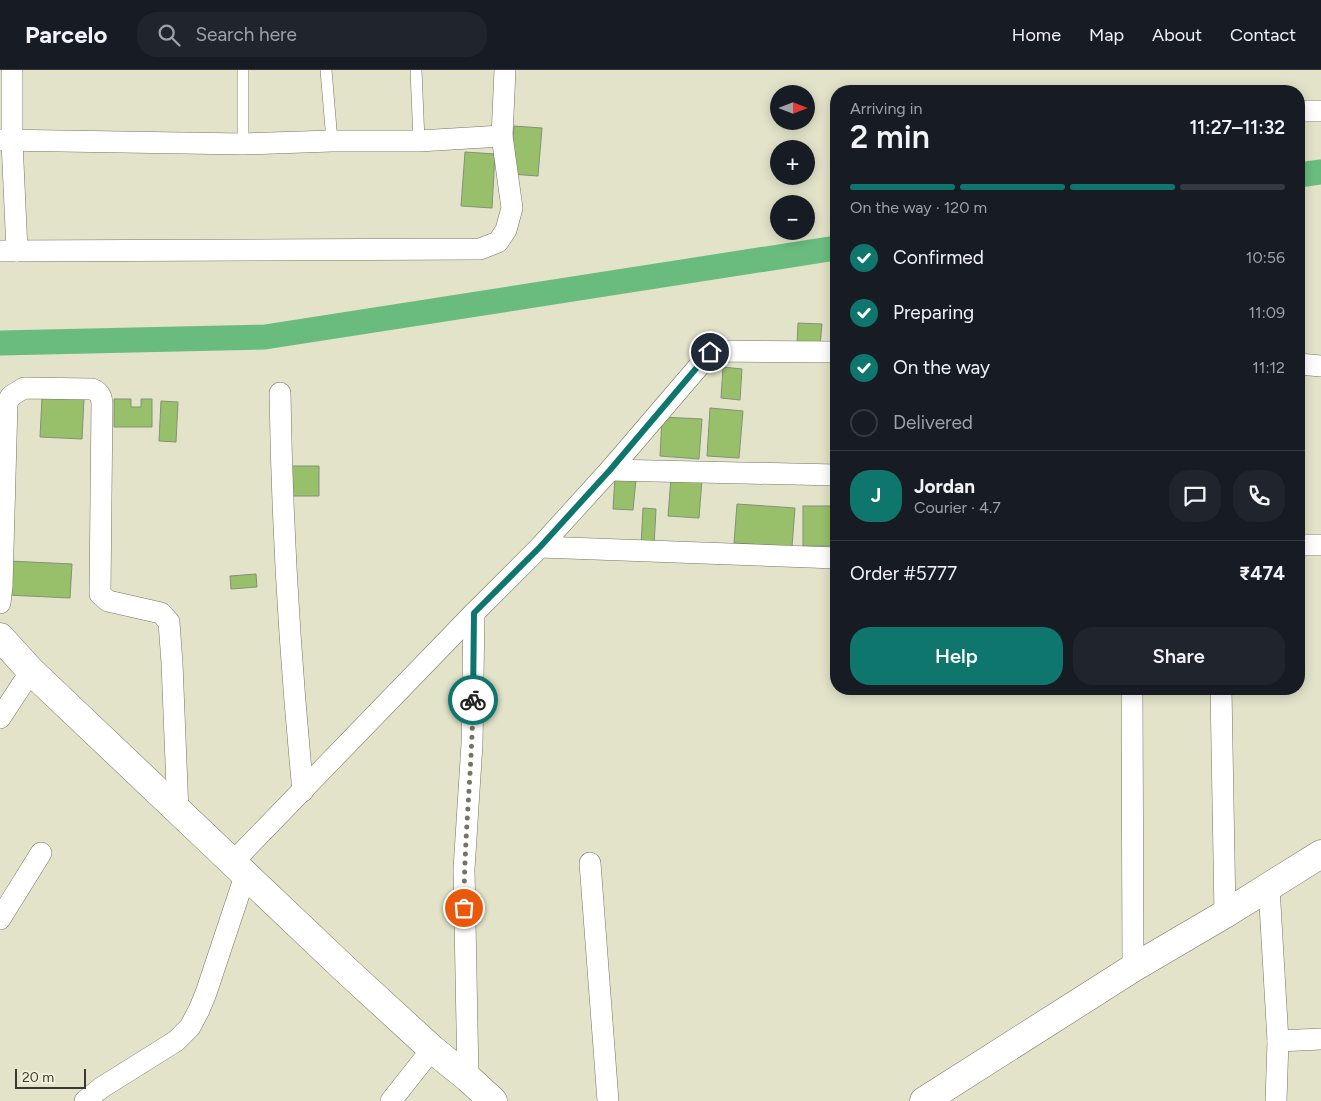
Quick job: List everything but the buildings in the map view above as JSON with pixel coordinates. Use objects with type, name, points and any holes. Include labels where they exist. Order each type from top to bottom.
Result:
[{"type":"street","points":[[12,70],[6,140],[9,251],[480,249],[498,242],[506,230],[512,208],[502,136],[505,70]]},
{"type":"street","points":[[1305,111],[1321,111]]},
{"type":"street","points":[[6,140],[243,144],[332,140],[419,141],[502,136]]},
{"type":"street","points":[[85,1101],[101,1088],[176,1042],[190,1027],[200,1010],[206,993],[239,869],[303,790],[540,547],[610,470],[710,352],[717,350],[830,352]]},
{"type":"street","points":[[1305,365],[1321,366]]},
{"type":"street","points":[[0,603],[7,403],[11,396],[24,388],[92,389],[101,396],[102,403],[100,594],[108,602],[161,613],[169,622],[178,812]]},
{"type":"street","points":[[280,393],[284,545],[296,724],[303,790]]},
{"type":"street","points":[[610,470],[830,475]]},
{"type":"street","points":[[1305,545],[1321,545]]},
{"type":"street","points":[[540,547],[830,558]]},
{"type":"street","points":[[468,1078],[464,869],[472,744],[474,613]]},
{"type":"street","points":[[0,636],[31,672],[178,812],[432,1049],[493,1101]]},
{"type":"street","points":[[0,718],[31,672]]},
{"type":"street","points":[[1132,695],[1133,968]]},
{"type":"street","points":[[1221,695],[1225,914]]},
{"type":"street","points":[[0,919],[41,853]]},
{"type":"street","points":[[924,1101],[1133,968],[1270,887],[1321,854]]},
{"type":"street","points":[[590,863],[608,1101]]},
{"type":"street","points":[[1270,887],[1278,1041],[1276,1101]]},
{"type":"street","points":[[1278,1041],[1321,1039]]},
{"type":"street","points":[[391,1101],[432,1049]]},
{"type":"lane","points":[[243,70],[243,144]]},
{"type":"lane","points":[[326,70],[332,140]]},
{"type":"lane","points":[[416,70],[419,141]]},
{"type":"waterway","points":[[1305,174],[1321,172]]},
{"type":"waterway","points":[[0,343],[265,337],[830,249]]},
{"type":"way so far","points":[[464,908],[465,841],[473,700]]},
{"type":"route","points":[[473,700],[474,613],[540,547],[610,470],[710,352]]}]
